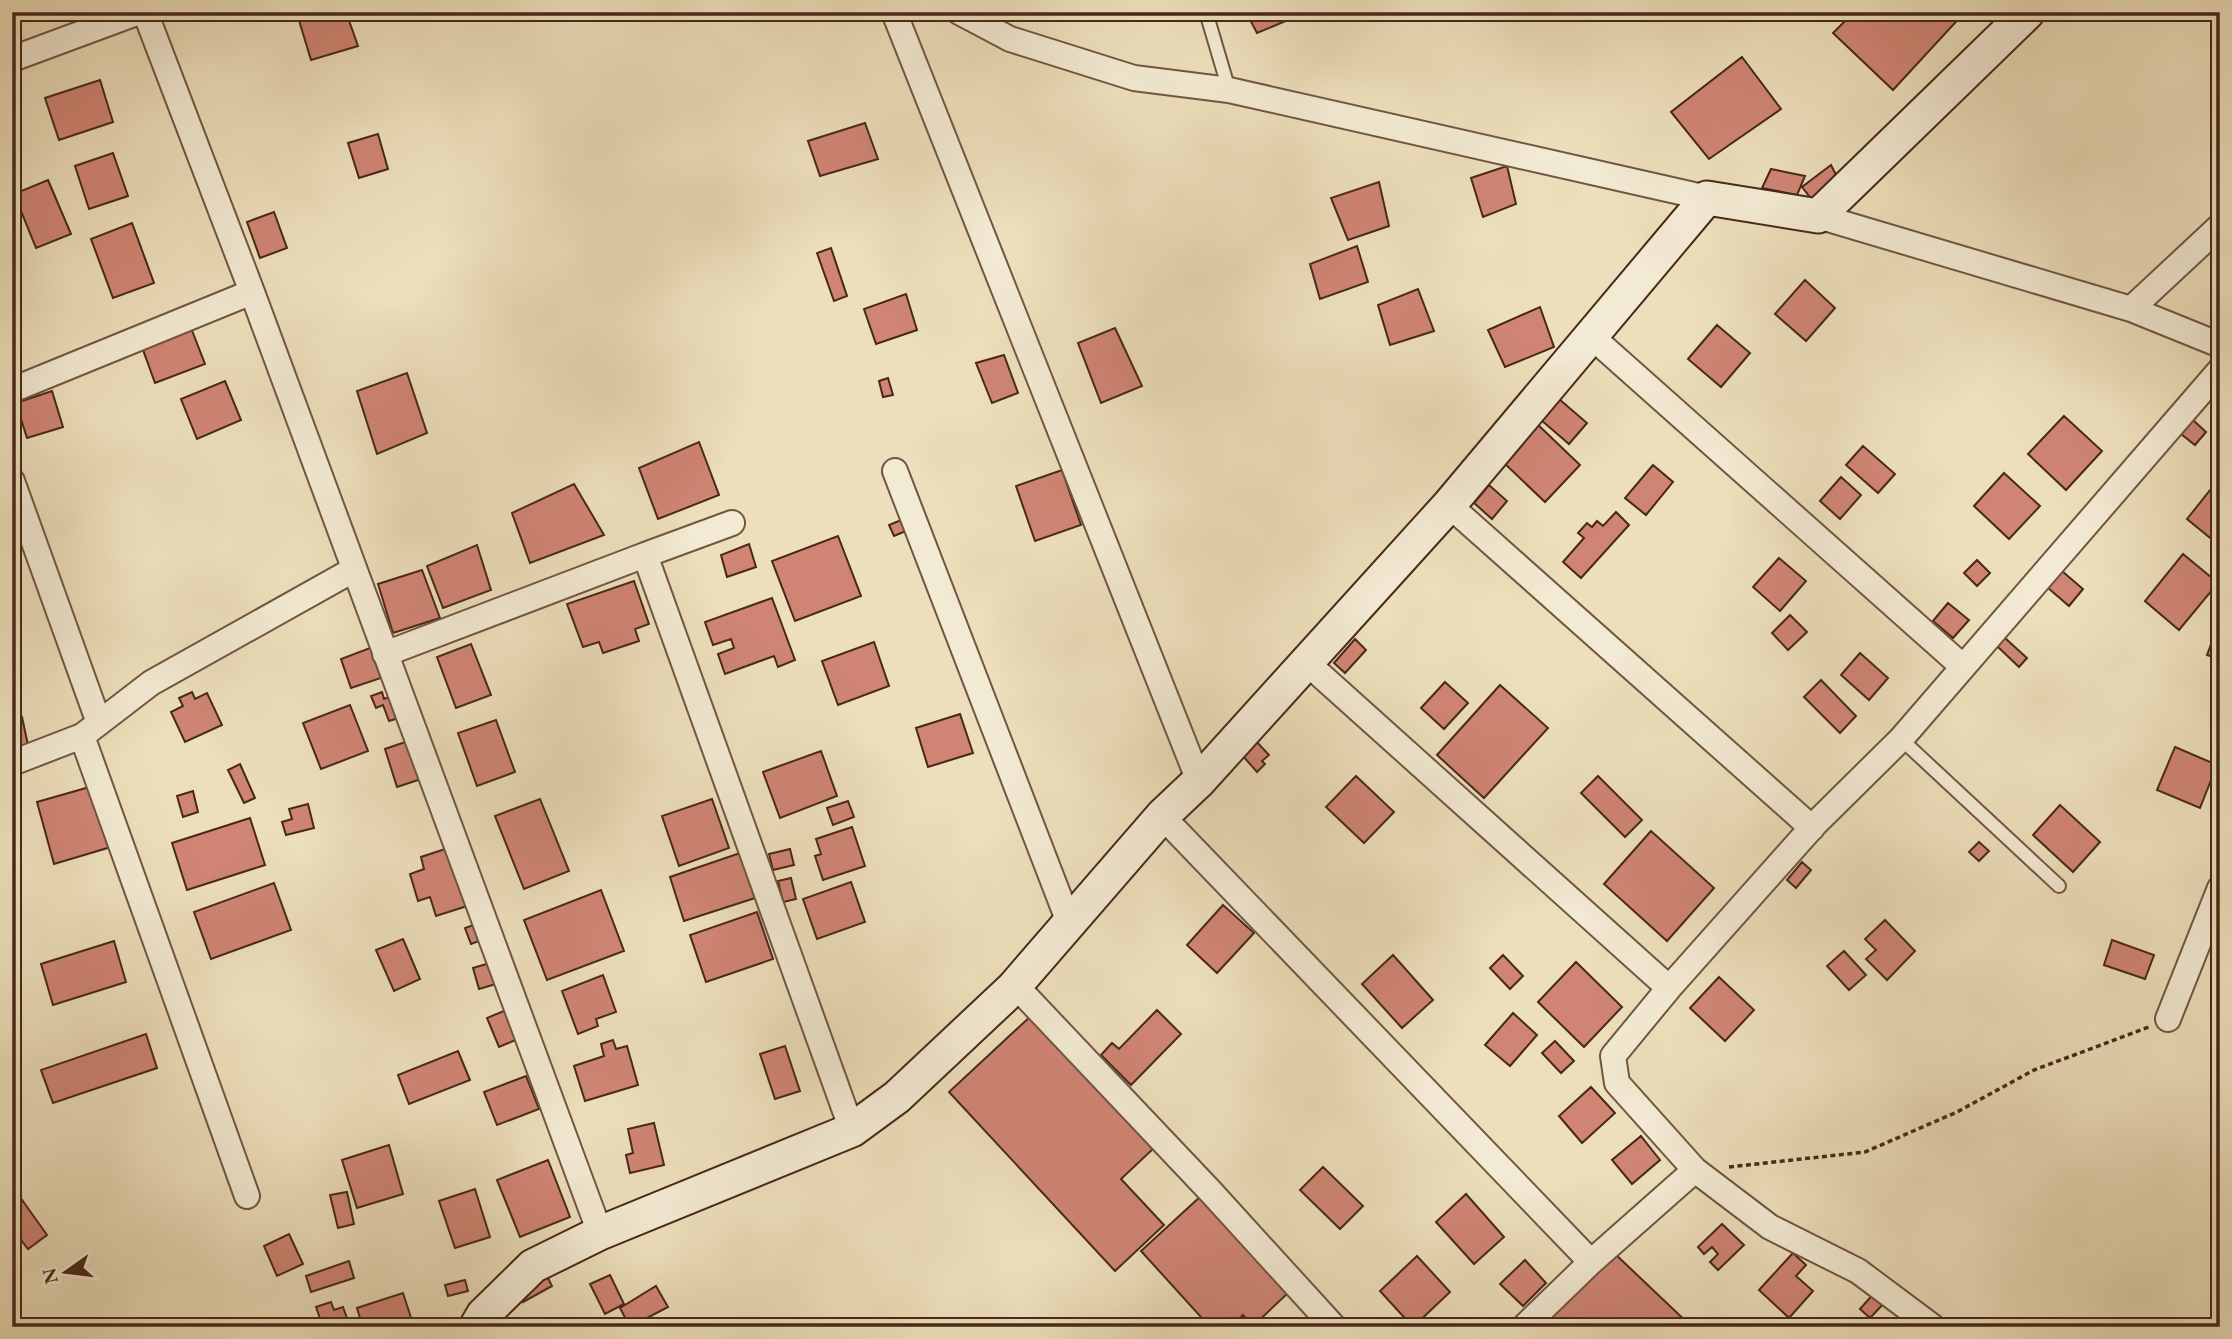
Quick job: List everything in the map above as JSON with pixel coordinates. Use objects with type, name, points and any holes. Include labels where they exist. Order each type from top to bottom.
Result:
[{"type":"street","points":[[12,60],[139,12]]},
{"type":"street","points":[[145,12],[252,292],[600,1233]]},
{"type":"street","points":[[894,12],[1199,781]]},
{"type":"street","points":[[959,12],[1010,39],[1134,78],[1229,90],[1707,198],[1818,216],[2131,309],[2220,345]]},
{"type":"street","points":[[1818,216],[2028,12]]},
{"type":"street","points":[[476,1327],[483,1315],[533,1266],[600,1233],[852,1130],[897,1097],[1015,985],[1070,925],[1162,816],[1199,781],[1449,505],[1707,198]]},
{"type":"street","points":[[2131,309],[2220,226]]},
{"type":"street","points":[[12,390],[252,292]]},
{"type":"street","points":[[1591,336],[1962,666]]},
{"type":"street","points":[[1933,1327],[1858,1271],[1770,1227],[1695,1170],[1617,1083],[1613,1056],[1669,988],[1812,828],[1901,739],[2220,370]]},
{"type":"street","points":[[895,471],[1070,925]]},
{"type":"street","points":[[12,481],[91,729],[247,1196]]},
{"type":"street","points":[[1449,505],[1812,828]]},
{"type":"street","points":[[385,654],[732,523]]},
{"type":"street","points":[[645,555],[852,1130]]},
{"type":"street","points":[[12,764],[91,729],[151,683],[353,570]]},
{"type":"street","points":[[1306,662],[1669,988]]},
{"type":"street","points":[[1162,816],[1591,1262]]},
{"type":"street","points":[[2168,1019],[2220,888]]},
{"type":"street","points":[[1015,985],[1212,1192],[1334,1327]]},
{"type":"street","points":[[1524,1327],[1591,1262],[1695,1170]]},
{"type":"lane","points":[[1206,12],[1229,90]]},
{"type":"lane","points":[[1901,739],[2059,886]]},
{"type":"path","points":[[1695,1170],[1865,1152],[1957,1112],[2034,1070],[2120,1040],[2168,1019]]},
{"type":"building","points":[[309,12],[346,12],[358,46],[311,60],[298,17]]},
{"type":"building","points":[[1246,12],[1299,12],[1300,15],[1257,33]]},
{"type":"building","points":[[1854,12],[1965,12],[1893,90],[1833,33]]},
{"type":"building","points":[[1742,57],[1781,109],[1709,159],[1671,112]]},
{"type":"building","points":[[100,80],[113,122],[59,140],[45,98]]},
{"type":"building","points":[[865,123],[878,159],[820,176],[808,141]]},
{"type":"building","points":[[378,134],[388,169],[359,178],[348,143]]},
{"type":"building","points":[[113,153],[128,196],[89,209],[75,166]]},
{"type":"building","points":[[1831,165],[1839,181],[1813,201],[1802,187]]},
{"type":"building","points":[[1507,166],[1516,204],[1483,217],[1471,178]]},
{"type":"building","points":[[1771,169],[1805,176],[1797,195],[1762,188]]},
{"type":"building","points":[[48,180],[71,234],[36,248],[14,194]]},
{"type":"building","points":[[1379,182],[1389,226],[1348,240],[1331,198]]},
{"type":"building","points":[[274,212],[287,248],[260,258],[247,222]]},
{"type":"building","points":[[132,223],[154,283],[113,298],[91,239]]},
{"type":"building","points":[[1357,246],[1368,282],[1320,299],[1310,264]]},
{"type":"building","points":[[831,248],[847,296],[834,301],[817,253]]},
{"type":"building","points":[[1805,280],[1835,308],[1806,341],[1775,314]]},
{"type":"building","points":[[1418,289],[1434,331],[1390,345],[1378,305]]},
{"type":"building","points":[[906,294],[917,330],[876,344],[864,309]]},
{"type":"building","points":[[1540,307],[1554,347],[1505,367],[1488,330]]},
{"type":"building","points":[[1717,325],[1750,353],[1721,387],[1688,359]]},
{"type":"building","points":[[191,328],[205,364],[155,383],[142,347]]},
{"type":"building","points":[[1115,328],[1142,386],[1101,403],[1078,343]]},
{"type":"building","points":[[1004,355],[1018,393],[992,403],[976,363]]},
{"type":"building","points":[[407,373],[427,433],[377,454],[357,391]]},
{"type":"building","points":[[888,378],[893,395],[883,397],[879,381]]},
{"type":"building","points":[[225,381],[241,420],[197,439],[181,399]]},
{"type":"building","points":[[52,391],[63,427],[27,438],[16,403]]},
{"type":"building","points":[[1559,399],[1587,423],[1569,444],[1541,420]]},
{"type":"building","points":[[2064,416],[2102,451],[2066,490],[2028,454]]},
{"type":"building","points":[[2193,420],[2206,432],[2195,445],[2181,434]]},
{"type":"building","points":[[1534,421],[1580,465],[1545,502],[1503,462]]},
{"type":"building","points":[[699,442],[719,495],[658,519],[639,468]]},
{"type":"building","points":[[1863,446],[1895,474],[1878,493],[1846,465]]},
{"type":"building","points":[[1653,465],[1673,482],[1646,515],[1625,498]]},
{"type":"building","points":[[1062,470],[1081,525],[1035,541],[1016,486]]},
{"type":"building","points":[[2004,473],[2040,506],[2009,539],[1974,506]]},
{"type":"building","points":[[1841,477],[1861,495],[1840,519],[1820,501]]},
{"type":"building","points":[[574,484],[604,535],[530,563],[512,513]]},
{"type":"building","points":[[1489,485],[1507,501],[1492,519],[1474,503]]},
{"type":"building","points":[[2211,489],[2220,496],[2220,534],[2214,541],[2187,519]]},
{"type":"building","points":[[1616,512],[1629,525],[1581,578],[1563,562],[1584,538],[1578,533],[1587,523],[1592,527],[1597,521],[1603,526]]},
{"type":"building","points":[[906,518],[911,529],[894,536],[889,525]]},
{"type":"building","points":[[838,536],[861,596],[795,621],[772,561]]},
{"type":"building","points":[[749,544],[756,567],[727,577],[721,555]]},
{"type":"building","points":[[477,545],[491,590],[443,608],[427,566]]},
{"type":"building","points":[[2183,554],[2218,583],[2179,630],[2145,601]]},
{"type":"building","points":[[1779,558],[1806,581],[1780,611],[1753,587]]},
{"type":"building","points":[[1977,560],[1990,573],[1977,586],[1964,573]]},
{"type":"building","points":[[422,570],[440,618],[393,633],[378,584]]},
{"type":"building","points":[[2062,571],[2083,589],[2069,606],[2048,588]]},
{"type":"building","points":[[634,581],[649,624],[635,629],[639,641],[603,653],[599,642],[583,647],[567,604]]},
{"type":"building","points":[[772,598],[795,660],[778,667],[774,656],[725,674],[718,654],[734,648],[731,639],[713,645],[705,622]]},
{"type":"building","points":[[1948,603],[1969,620],[1953,638],[1933,621]]},
{"type":"building","points":[[1790,615],[1807,632],[1788,650],[1772,633]]},
{"type":"building","points":[[2220,620],[2220,659],[2207,655]]},
{"type":"building","points":[[2005,638],[2027,658],[2019,667],[1997,646]]},
{"type":"building","points":[[1355,639],[1366,650],[1345,673],[1334,663]]},
{"type":"building","points":[[874,642],[889,686],[838,705],[822,661]]},
{"type":"building","points":[[471,644],[491,695],[456,708],[437,657]]},
{"type":"building","points":[[370,648],[381,678],[351,688],[341,659]]},
{"type":"building","points":[[1860,653],[1888,678],[1869,700],[1841,675]]},
{"type":"building","points":[[1821,680],[1856,716],[1840,733],[1804,697]]},
{"type":"building","points":[[1445,682],[1468,703],[1444,729],[1421,708]]},
{"type":"building","points":[[1500,685],[1548,728],[1484,798],[1437,755]]},
{"type":"building","points":[[192,692],[195,699],[207,693],[222,725],[185,742],[171,712],[183,706],[179,698]]},
{"type":"building","points":[[382,692],[384,699],[394,695],[402,717],[389,721],[383,705],[376,708],[371,696]]},
{"type":"building","points":[[350,705],[368,751],[321,769],[303,723]]},
{"type":"building","points":[[960,714],[973,753],[928,767],[916,728]]},
{"type":"building","points":[[22,717],[29,750],[12,754],[12,719]]},
{"type":"building","points":[[496,720],[515,772],[477,786],[458,733]]},
{"type":"building","points":[[1253,738],[1269,755],[1262,761],[1265,764],[1257,772],[1242,755]]},
{"type":"building","points":[[408,741],[421,779],[397,787],[385,749]]},
{"type":"building","points":[[2175,747],[2217,765],[2200,808],[2157,790]]},
{"type":"building","points":[[821,751],[837,796],[780,818],[763,772]]},
{"type":"building","points":[[240,764],[255,798],[244,803],[228,770]]},
{"type":"building","points":[[1356,776],[1394,812],[1364,843],[1326,807]]},
{"type":"building","points":[[1598,776],[1642,820],[1625,837],[1581,793]]},
{"type":"building","points":[[93,786],[111,847],[54,864],[37,802]]},
{"type":"building","points":[[193,791],[198,812],[183,817],[177,796]]},
{"type":"building","points":[[540,799],[569,871],[524,889],[495,816]]},
{"type":"building","points":[[712,799],[729,848],[679,866],[662,816]]},
{"type":"building","points":[[848,801],[854,817],[833,825],[827,808]]},
{"type":"building","points":[[308,804],[314,828],[286,835],[282,822],[292,819],[289,809]]},
{"type":"building","points":[[2060,805],[2100,842],[2073,872],[2033,835]]},
{"type":"building","points":[[250,818],[265,865],[187,890],[172,843]]},
{"type":"building","points":[[852,827],[865,866],[823,880],[815,856],[821,854],[816,839]]},
{"type":"building","points":[[1651,831],[1714,888],[1667,941],[1604,884]]},
{"type":"building","points":[[1979,842],[1989,851],[1979,861],[1969,852]]},
{"type":"building","points":[[448,848],[467,906],[436,916],[430,897],[418,901],[410,874],[424,869],[421,857]]},
{"type":"building","points":[[790,849],[794,865],[773,870],[769,854]]},
{"type":"building","points":[[740,853],[755,898],[684,921],[670,877]]},
{"type":"building","points":[[1802,862],[1811,870],[1796,888],[1787,880]]},
{"type":"building","points":[[791,878],[796,899],[783,902],[778,881]]},
{"type":"building","points":[[851,882],[865,922],[817,939],[803,899]]},
{"type":"building","points":[[274,883],[291,930],[211,959],[194,912]]},
{"type":"building","points":[[601,890],[624,951],[547,980],[524,920]]},
{"type":"building","points":[[1223,905],[1254,933],[1217,973],[1187,945]]},
{"type":"building","points":[[757,912],[773,959],[706,982],[690,935]]},
{"type":"building","points":[[1885,920],[1915,951],[1887,980],[1866,959],[1876,950],[1865,939]]},
{"type":"building","points":[[476,924],[482,940],[471,944],[465,928]]},
{"type":"building","points":[[403,939],[420,979],[394,991],[376,950]]},
{"type":"building","points":[[2112,940],[2154,955],[2145,979],[2104,965]]},
{"type":"building","points":[[114,941],[126,982],[53,1005],[41,964]]},
{"type":"building","points":[[1844,951],[1866,975],[1849,990],[1827,966]]},
{"type":"building","points":[[1393,955],[1433,1000],[1402,1028],[1362,984]]},
{"type":"building","points":[[1503,955],[1523,976],[1510,989],[1490,968]]},
{"type":"building","points":[[1576,962],[1622,1007],[1584,1047],[1538,1002]]},
{"type":"building","points":[[490,963],[496,984],[479,989],[473,968]]},
{"type":"building","points":[[603,975],[616,1012],[596,1019],[598,1026],[578,1034],[562,991]]},
{"type":"building","points":[[1719,977],[1754,1010],[1725,1041],[1690,1008]]},
{"type":"building","points":[[506,1010],[518,1039],[499,1047],[487,1018]]},
{"type":"building","points":[[1157,1010],[1181,1034],[1131,1085],[1101,1055],[1112,1043],[1119,1049]]},
{"type":"building","points":[[1513,1013],[1537,1035],[1510,1066],[1485,1045]]},
{"type":"building","points":[[1033,1014],[1155,1147],[1121,1179],[1164,1225],[1115,1271],[949,1092]]},
{"type":"building","points":[[146,1034],[157,1068],[53,1103],[41,1070]]},
{"type":"building","points":[[613,1040],[616,1049],[627,1046],[638,1085],[585,1101],[574,1066],[604,1056],[601,1044]]},
{"type":"building","points":[[1555,1041],[1574,1061],[1561,1073],[1542,1053]]},
{"type":"building","points":[[785,1046],[800,1091],[775,1099],[760,1054]]},
{"type":"building","points":[[458,1051],[470,1080],[409,1104],[398,1075]]},
{"type":"building","points":[[526,1076],[539,1109],[497,1125],[484,1092]]},
{"type":"building","points":[[1591,1087],[1615,1113],[1582,1143],[1559,1116]]},
{"type":"building","points":[[654,1123],[664,1165],[630,1173],[626,1155],[633,1153],[628,1129]]},
{"type":"building","points":[[1641,1136],[1660,1160],[1632,1184],[1612,1160]]},
{"type":"building","points":[[389,1145],[403,1194],[357,1208],[342,1160]]},
{"type":"building","points":[[548,1160],[570,1217],[520,1237],[497,1180]]},
{"type":"building","points":[[1323,1167],[1363,1206],[1340,1229],[1300,1190]]},
{"type":"building","points":[[475,1189],[490,1237],[455,1248],[439,1201]]},
{"type":"building","points":[[15,1190],[47,1235],[28,1249],[12,1228],[12,1192]]},
{"type":"building","points":[[347,1192],[354,1224],[338,1228],[330,1195]]},
{"type":"building","points":[[1466,1194],[1504,1237],[1474,1264],[1436,1222]]},
{"type":"building","points":[[1201,1196],[1289,1292],[1253,1326],[1243,1315],[1231,1327],[1210,1327],[1141,1251]]},
{"type":"building","points":[[1722,1224],[1744,1245],[1718,1270],[1710,1262],[1718,1254],[1712,1247],[1704,1254],[1698,1247]]},
{"type":"building","points":[[289,1234],[303,1264],[277,1276],[264,1246]]},
{"type":"building","points":[[1613,1252],[1692,1327],[1542,1327]]},
{"type":"building","points":[[1793,1253],[1806,1265],[1796,1276],[1813,1291],[1789,1318],[1759,1290]]},
{"type":"building","points":[[1417,1256],[1450,1292],[1413,1327],[1380,1291]]},
{"type":"building","points":[[1525,1260],[1546,1283],[1523,1306],[1500,1284]]},
{"type":"building","points":[[349,1261],[354,1278],[311,1292],[306,1276]]},
{"type":"building","points":[[545,1272],[552,1286],[523,1302],[516,1288]]},
{"type":"building","points":[[610,1275],[624,1304],[605,1314],[590,1284]]},
{"type":"building","points":[[465,1280],[468,1291],[448,1296],[445,1285]]},
{"type":"building","points":[[656,1286],[668,1307],[630,1327],[620,1308]]},
{"type":"building","points":[[1876,1291],[1886,1301],[1870,1318],[1860,1309]]},
{"type":"building","points":[[403,1293],[414,1327],[365,1327],[363,1321],[345,1327],[323,1327],[316,1307],[331,1302],[334,1310],[343,1307],[348,1321],[360,1318],[357,1308]]}]
